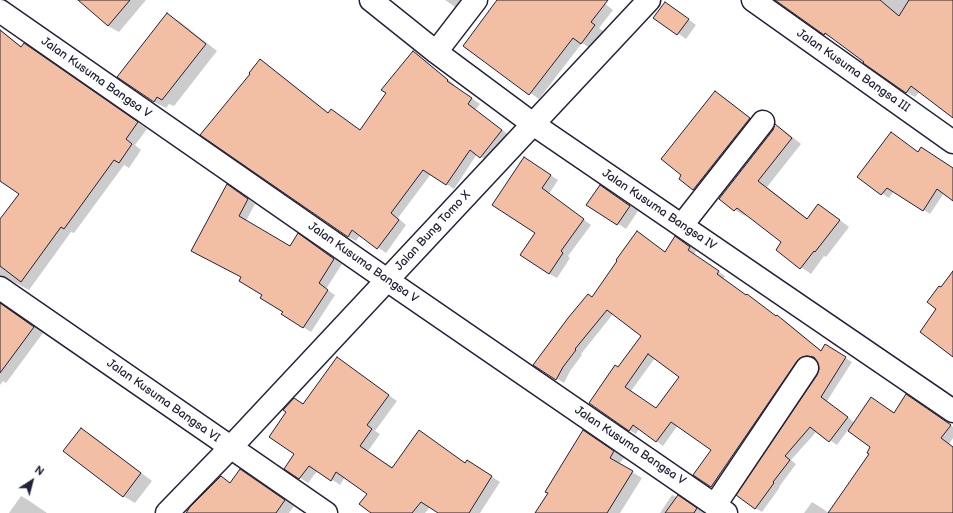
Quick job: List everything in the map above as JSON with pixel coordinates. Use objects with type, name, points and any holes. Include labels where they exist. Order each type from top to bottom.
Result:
[{"type":"street","name":"Jalan Kusuma Bangsa IV","points":[[371,0],[436,52],[533,124],[953,411]]},
{"type":"street","points":[[436,52],[476,0]]},
{"type":"street","name":"Jalan Bung Tomo X","points":[[167,513],[231,447],[649,0]]},
{"type":"street","name":"Jalan Kusuma Bangsa III","points":[[753,0],[953,142]]},
{"type":"street","name":"Jalan Kusuma Bangsa V","points":[[0,11],[720,509]]},
{"type":"street","points":[[682,225],[764,122]]},
{"type":"street","name":"Jalan Kusuma Bangsa VI","points":[[0,288],[326,513]]},
{"type":"street","points":[[720,509],[807,368]]},
{"type":"building","points":[[78,0],[130,0],[108,26]]},
{"type":"building","points":[[497,0],[608,0],[591,22],[595,25],[581,44],[573,38],[529,95],[463,46]]},
{"type":"building","points":[[775,0],[880,0],[899,16],[909,0],[953,0],[953,118],[911,86],[906,93],[863,63],[864,62],[825,33],[824,35]]},
{"type":"building","points":[[665,2],[689,19],[677,35],[653,18]]},
{"type":"building","points":[[167,13],[206,44],[162,100],[157,97],[154,102],[117,77]]},
{"type":"building","points":[[0,30],[21,47],[24,43],[138,122],[126,139],[132,144],[119,163],[114,160],[64,229],[61,227],[21,282],[0,266],[0,219],[19,194],[0,181]]},
{"type":"building","points":[[413,51],[448,80],[447,81],[472,98],[468,104],[502,130],[480,158],[470,150],[446,185],[423,170],[391,213],[399,220],[377,249],[352,230],[348,237],[200,135],[250,74],[249,73],[260,59],[328,113],[331,109],[360,130],[386,93],[381,90]]},
{"type":"building","points":[[715,91],[750,118],[693,190],[679,179],[681,175],[661,159]]},
{"type":"building","points":[[775,124],[792,138],[758,181],[807,219],[818,204],[840,220],[800,269],[776,250],[781,242],[737,208],[734,211],[719,199],[773,130]]},
{"type":"building","points":[[891,132],[918,152],[921,147],[953,168],[953,201],[937,189],[923,211],[887,188],[881,195],[857,177]]},
{"type":"building","points":[[524,157],[551,175],[542,188],[584,219],[561,251],[563,253],[549,274],[520,255],[535,233],[492,205]]},
{"type":"building","points":[[227,184],[248,199],[239,216],[290,246],[298,233],[334,259],[319,283],[328,290],[303,328],[281,314],[283,312],[260,298],[262,295],[239,281],[241,277],[191,251]]},
{"type":"building","points":[[600,185],[630,206],[617,225],[586,205]]},
{"type":"building","points":[[637,231],[665,252],[675,236],[690,247],[688,250],[719,271],[717,274],[776,316],[777,315],[821,351],[825,344],[846,357],[821,397],[848,417],[829,442],[810,427],[785,456],[790,460],[755,509],[736,495],[817,375],[819,369],[818,363],[814,357],[807,356],[802,357],[797,361],[711,487],[693,475],[711,450],[671,422],[656,442],[633,425],[629,431],[589,403],[615,365],[618,367],[641,336],[607,310],[575,349],[576,350],[563,367],[556,380],[533,365],[588,294],[592,297],[617,261],[616,260]],"holes":[[[648,354],[679,377],[656,408],[625,387]]]},
{"type":"building","points":[[953,271],[953,357],[920,332],[936,309],[927,302]]},
{"type":"building","points":[[0,303],[34,327],[0,373]]},
{"type":"building","points":[[337,357],[389,395],[367,425],[372,429],[360,446],[392,468],[419,430],[465,463],[467,460],[492,476],[469,513],[438,513],[421,502],[412,513],[371,513],[359,504],[367,494],[336,472],[331,481],[309,466],[299,479],[284,469],[294,454],[269,437],[286,412],[283,410],[294,398],[303,404]]},
{"type":"building","points":[[906,394],[951,425],[941,438],[953,447],[953,513],[828,513],[869,454],[867,453],[870,447],[848,431],[871,397],[894,413]]},
{"type":"building","points":[[81,428],[141,473],[123,497],[63,451]]},
{"type":"building","points":[[583,430],[614,451],[610,458],[633,471],[607,513],[535,513],[548,493],[545,492]]},
{"type":"building","points":[[240,469],[285,500],[276,513],[186,513],[190,507],[221,476],[230,483]]},
{"type":"building","points":[[678,495],[697,508],[694,513],[665,513]]}]
